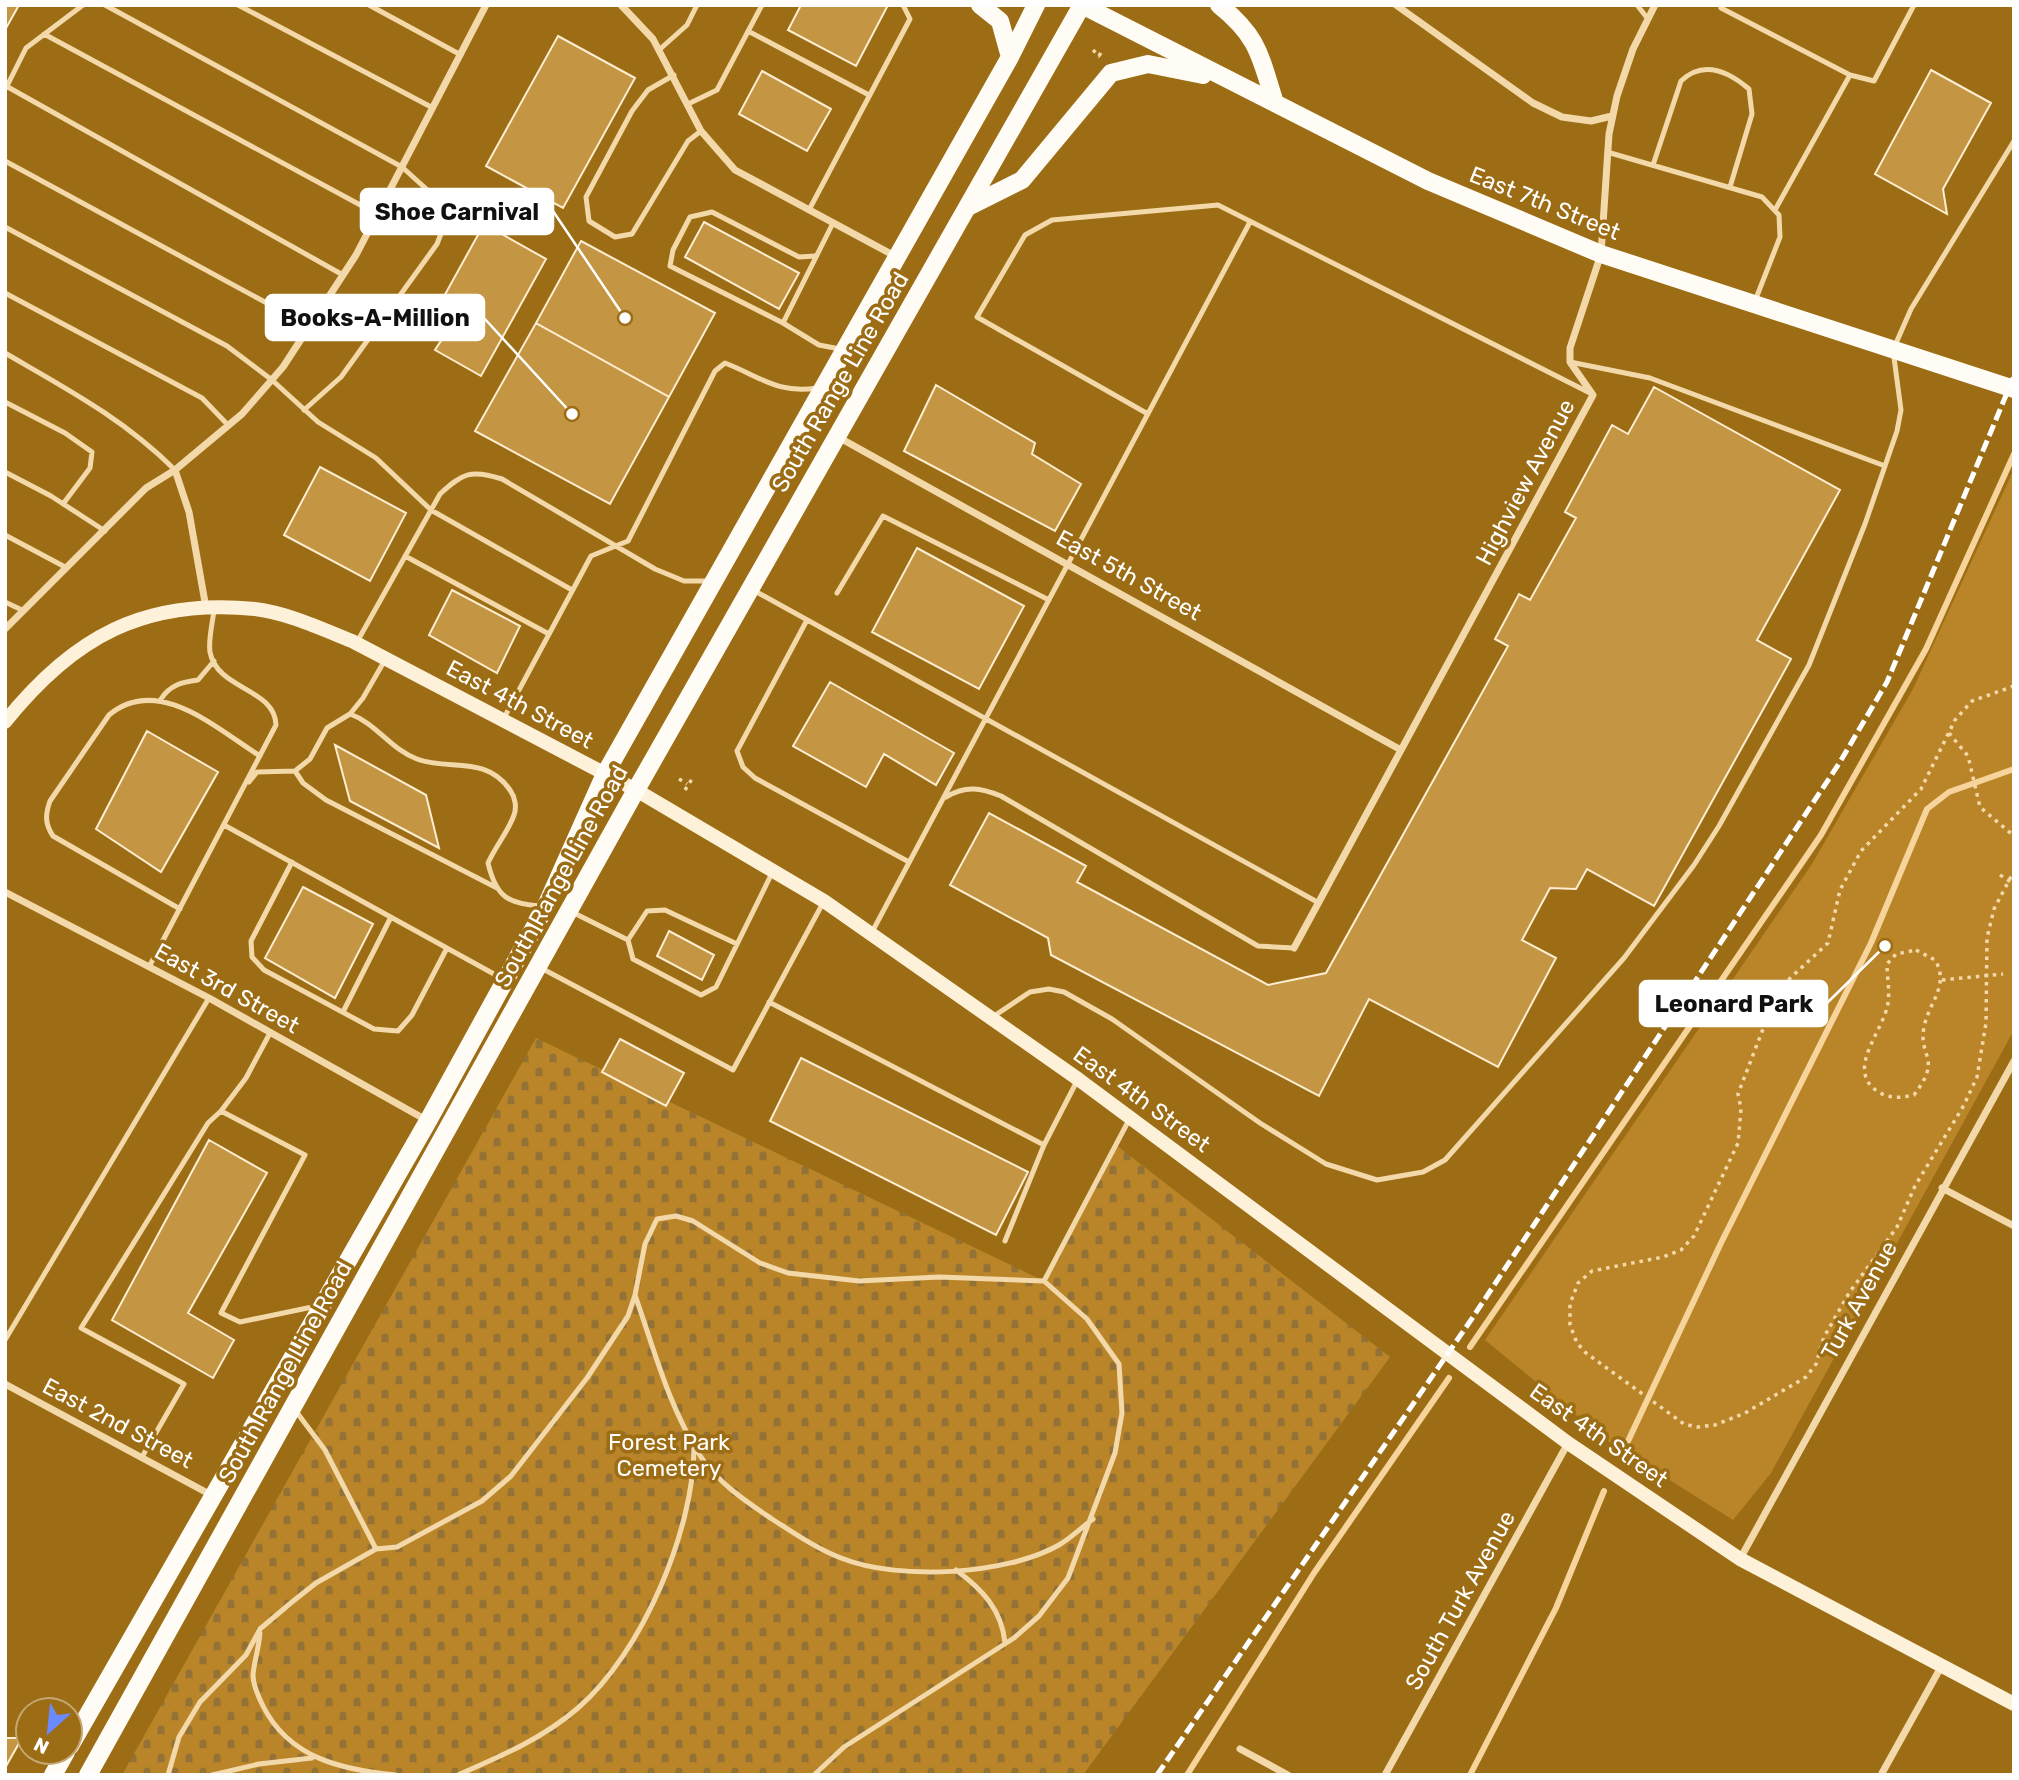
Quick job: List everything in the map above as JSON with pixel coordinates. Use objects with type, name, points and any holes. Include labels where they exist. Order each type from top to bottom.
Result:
[{"type":"main road","points":[[980,5],[1000,21],[1010,57]]},
{"type":"main road","name":"South Range Line Road","points":[[84,1722],[428,1121],[546,906],[605,774],[711,581],[1010,57],[1036,5]]},
{"type":"main road","name":"South Range Line Road","points":[[88,1775],[636,790],[1082,5]]},
{"type":"main road","name":"East 7th Street","points":[[1082,5],[1428,181],[1601,254],[2014,389]]},
{"type":"main road","points":[[1219,5],[1244,25],[1256,42],[1275,103]]},
{"type":"main road","points":[[968,207],[1022,180],[1111,73],[1148,64],[1221,78]]},
{"type":"street","points":[[5,629],[146,488],[175,470],[228,425],[272,380],[343,275],[486,5]]},
{"type":"street","points":[[621,5],[659,50],[701,131],[735,170],[897,257]]},
{"type":"street","points":[[1396,5],[1533,103],[1571,118],[1591,121],[1612,116]]},
{"type":"street","points":[[1570,362],[1570,348],[1601,254],[1607,152],[1612,116],[1623,75],[1655,5]]},
{"type":"street","name":"Highview Avenue","points":[[1294,948],[1593,395],[1570,362]]},
{"type":"street","name":"East 5th Street","points":[[837,437],[1069,563],[1401,750]]},
{"type":"street","points":[[175,470],[189,512],[210,609]]},
{"type":"street","name":"East 4th Street","points":[[5,722],[35,684],[67,656],[111,628],[161,614],[210,609],[257,609],[313,625],[356,644],[636,790],[824,901],[1078,1079],[1568,1443],[1740,1559],[2014,1704]]},
{"type":"street","name":"East 3rd Street","points":[[5,892],[209,998],[428,1121]]},
{"type":"street","name":"Turk Avenue","points":[[1740,1559],[2014,1061]]},
{"type":"street","points":[[1942,1188],[2014,1226]]},
{"type":"street","name":"East 2nd Street","points":[[5,1384],[213,1496]]},
{"type":"street","name":"South Turk Avenue","points":[[1385,1775],[1568,1443]]},
{"type":"street","points":[[1881,1775],[1941,1667]]},
{"type":"street","points":[[1240,1749],[1288,1775]]},
{"type":"lane","points":[[83,5],[26,48],[6,87],[343,275]]},
{"type":"lane","points":[[106,5],[402,167],[444,205],[444,226],[437,244],[341,377],[304,410]]},
{"type":"lane","points":[[238,5],[433,108]]},
{"type":"lane","points":[[369,5],[461,55]]},
{"type":"lane","points":[[659,50],[687,24],[697,5]]},
{"type":"lane","points":[[688,104],[718,90],[762,5]]},
{"type":"lane","points":[[809,210],[909,19],[903,5]]},
{"type":"lane","points":[[1637,5],[1648,19]]},
{"type":"lane","points":[[1712,5],[1722,7],[1850,75],[1874,81],[1914,5]]},
{"type":"lane","points":[[748,31],[869,95]]},
{"type":"lane","points":[[44,34],[377,214]]},
{"type":"lane","points":[[1653,165],[1681,81],[1692,71],[1707,68],[1733,75],[1749,89],[1752,114],[1730,187]]},
{"type":"lane","points":[[674,75],[648,90],[632,111],[586,197],[589,221],[615,237],[632,234],[688,141],[701,131]]},
{"type":"lane","points":[[1775,210],[1850,75]]},
{"type":"lane","points":[[991,1018],[1030,992],[1049,989],[1064,992],[1112,1019],[1260,1123],[1326,1164],[1377,1180],[1423,1172],[1445,1160],[1623,958],[1707,846],[1809,665],[1885,466],[1901,410],[1893,350],[1911,309],[2014,141]]},
{"type":"lane","points":[[1607,152],[1762,197],[1775,210],[1779,215],[1780,237],[1754,304]]},
{"type":"lane","points":[[5,160],[309,326]]},
{"type":"lane","points":[[1148,414],[977,317],[1025,235],[1052,220],[1218,205],[1593,395]]},
{"type":"lane","points":[[815,256],[799,257],[712,212],[690,217],[673,250],[670,265],[783,323],[818,345],[843,349]]},
{"type":"lane","points":[[872,934],[1250,222]]},
{"type":"lane","points":[[783,323],[833,223]]},
{"type":"lane","points":[[5,227],[227,346],[272,380],[304,410],[376,458],[431,510],[572,590]]},
{"type":"lane","points":[[5,293],[202,398],[228,425]]},
{"type":"lane","points":[[5,353],[109,413],[144,438],[175,470]]},
{"type":"lane","points":[[1570,362],[1650,378],[1885,466]]},
{"type":"lane","points":[[503,721],[591,556],[628,541],[715,371],[726,363],[778,388],[795,391],[822,388]]},
{"type":"lane","points":[[5,402],[65,433],[92,452],[90,468],[63,504]]},
{"type":"lane","points":[[5,472],[63,504],[104,531]]},
{"type":"lane","points":[[356,644],[440,494],[459,477],[480,472],[502,479],[615,546],[684,582],[711,581]]},
{"type":"lane","points":[[838,593],[883,516],[1049,600]]},
{"type":"lane","points":[[5,535],[67,568]]},
{"type":"lane","points":[[405,556],[549,634]]},
{"type":"lane","points":[[751,589],[1320,903]]},
{"type":"lane","points":[[5,602],[22,610]]},
{"type":"lane","points":[[149,967],[276,725],[275,714],[268,704],[230,681],[214,661],[210,653],[210,609]]},
{"type":"lane","points":[[807,620],[737,751],[743,766],[755,778],[909,862]]},
{"type":"lane","points":[[242,789],[257,772],[295,771],[310,759],[327,728],[350,713],[385,659]]},
{"type":"lane","points":[[161,699],[166,691],[182,682],[198,680],[214,661]]},
{"type":"lane","points":[[180,909],[53,836],[46,821],[50,801],[109,715],[121,705],[141,699],[161,699],[185,709],[260,756]]},
{"type":"lane","points":[[350,713],[362,718],[385,740],[415,758],[431,763],[463,763],[484,768],[502,778],[514,796],[515,813],[488,863],[492,882],[505,898],[523,905],[546,906]]},
{"type":"lane","points":[[295,771],[303,783],[326,800],[451,867],[498,888]]},
{"type":"lane","points":[[944,798],[960,788],[984,789],[1001,796],[1258,946],[1294,948]]},
{"type":"lane","points":[[224,825],[505,981]]},
{"type":"lane","points":[[292,862],[251,941],[252,957],[264,970],[374,1028],[398,1031],[412,1015],[447,948]]},
{"type":"lane","points":[[569,911],[628,940],[633,959],[701,995],[716,987],[773,869]]},
{"type":"lane","points":[[538,967],[733,1070],[824,901]]},
{"type":"lane","points":[[628,940],[648,911],[665,910],[737,944]]},
{"type":"lane","points":[[344,1012],[391,917]]},
{"type":"lane","points":[[5,1340],[209,998]]},
{"type":"lane","points":[[769,1002],[1044,1145]]},
{"type":"lane","points":[[142,1457],[184,1384],[81,1328],[208,1123],[246,1079],[270,1032]]},
{"type":"lane","points":[[1005,1241],[1044,1145],[1078,1079]]},
{"type":"lane","points":[[221,1111],[304,1155],[221,1312],[240,1322],[323,1305]]},
{"type":"lane","points":[[1044,1281],[1129,1118]]},
{"type":"lane","points":[[168,1775],[179,1737],[200,1702],[246,1655],[260,1629],[316,1583],[376,1549],[397,1548],[482,1502],[511,1476],[587,1378],[628,1316],[645,1244],[657,1219],[676,1216],[694,1222],[760,1263],[788,1273],[859,1280],[939,1277],[1044,1281],[1087,1319],[1119,1364],[1122,1413],[1115,1453],[1093,1519],[1068,1578],[1039,1616],[1005,1643],[844,1747],[814,1775]]},
{"type":"lane","points":[[635,1295],[680,1419],[702,1458],[730,1489],[803,1539],[842,1559],[894,1571],[956,1570],[1023,1559],[1059,1545],[1093,1519]]},
{"type":"lane","points":[[293,1407],[325,1450],[376,1549]]},
{"type":"lane","points":[[458,1775],[524,1746],[579,1707],[605,1681],[640,1627],[670,1561],[694,1472],[694,1444]]},
{"type":"lane","points":[[956,1570],[977,1585],[993,1605],[1004,1627],[1005,1643]]},
{"type":"lane","points":[[260,1629],[253,1677],[271,1723],[294,1745],[314,1758],[345,1767],[396,1775]]},
{"type":"lane","points":[[212,1775],[259,1764],[314,1758]]},
{"type":"path","points":[[1099,56],[1103,49]]},
{"type":"path","points":[[1093,50],[1104,62]]},
{"type":"path","points":[[2014,686],[1972,701],[1955,720],[1921,789],[1861,851],[1840,890],[1828,943],[1786,982],[1768,1016],[1738,1094],[1741,1110],[1738,1143],[1694,1236],[1681,1250],[1663,1257],[1592,1271],[1578,1283],[1570,1304],[1570,1325],[1577,1343],[1586,1353],[1684,1423],[1697,1427],[1715,1425],[1745,1413],[1806,1377],[1816,1364],[1824,1337],[1849,1293],[1897,1227],[1915,1186],[1964,1105],[1977,1077],[1986,1023],[1987,938],[1994,909],[2014,871]]},
{"type":"path","points":[[1949,733],[1959,743],[1972,767],[1980,807],[2014,836]]},
{"type":"path","points":[[679,779],[687,784]]},
{"type":"path","points":[[685,790],[692,779]]},
{"type":"path","points":[[2000,875],[2014,884]]},
{"type":"path","points":[[1916,950],[1935,960],[1941,970],[1942,980],[1923,1029],[1930,1064],[1920,1087],[1914,1095],[1900,1099],[1875,1090],[1866,1079],[1863,1065],[1877,1037],[1888,1002],[1887,964],[1896,954],[1916,950]]},
{"type":"path","points":[[1942,980],[2003,974]]},
{"type":"green space","points":[[2014,469],[2014,1030],[1771,1473],[1733,1520],[1608,1441],[1485,1340],[1812,864],[1913,689]]},
{"type":"green space","name":"Forest Park Cemetery","points":[[536,1038],[1044,1281],[1116,1145],[1390,1357],[1083,1775],[122,1775]]},
{"type":"building","points":[[5,5],[19,5],[5,30]]},
{"type":"building","points":[[801,5],[888,5],[856,66],[788,30]]},
{"type":"building","points":[[558,36],[635,78],[563,208],[486,166]]},
{"type":"building","points":[[1931,70],[1991,103],[1943,189],[1947,214],[1875,174]]},
{"type":"building","points":[[762,71],[831,109],[807,151],[739,114]]},
{"type":"building","points":[[704,222],[799,273],[779,309],[685,257]]},
{"type":"building","points":[[484,224],[546,259],[481,376],[435,350],[444,336],[427,327]]},
{"type":"building","points":[[581,241],[715,313],[669,397],[536,323]]},
{"type":"building","points":[[536,323],[669,397],[610,504],[475,431]]},
{"type":"building","points":[[936,385],[1035,443],[1032,454],[1081,484],[1055,531],[904,451]]},
{"type":"building","points":[[1654,387],[1840,490],[1757,640],[1791,659],[1654,906],[1587,869],[1576,889],[1550,888],[1522,940],[1556,958],[1498,1067],[1369,999],[1319,1096],[1051,955],[1048,938],[950,885],[989,813],[1086,866],[1077,882],[1268,985],[1326,973],[1508,646],[1495,639],[1519,594],[1530,600],[1576,518],[1565,512],[1612,425],[1628,434]]},
{"type":"building","points":[[320,467],[406,513],[370,581],[284,535]]},
{"type":"building","points":[[917,548],[1024,606],[979,689],[872,632]]},
{"type":"building","points":[[452,590],[520,626],[497,673],[429,635]]},
{"type":"building","points":[[830,682],[954,753],[936,785],[884,754],[866,787],[793,746]]},
{"type":"building","points":[[147,731],[218,772],[161,872],[96,829]]},
{"type":"building","points":[[335,745],[426,795],[439,848],[350,801]]},
{"type":"building","points":[[303,887],[373,924],[335,998],[265,958]]},
{"type":"building","points":[[669,931],[714,955],[702,980],[657,956]]},
{"type":"building","points":[[620,1039],[684,1073],[666,1106],[602,1072]]},
{"type":"building","points":[[801,1058],[1028,1172],[996,1235],[770,1121]]},
{"type":"building","points":[[209,1140],[267,1173],[188,1313],[234,1340],[213,1378],[112,1320]]},
{"type":"building","points":[[5,1738],[14,1738],[14,1752],[5,1768]]},
{"type":"waterway","points":[[1470,1347],[1821,835],[1926,649],[2014,454]]},
{"type":"waterway","points":[[1621,1456],[1721,1243],[1871,943],[1927,809],[1949,792],[2014,769]]},
{"type":"waterway","points":[[1187,1775],[1314,1573],[1449,1378]]},
{"type":"waterway","points":[[1470,1775],[1556,1608],[1604,1491]]},
{"type":"railway","points":[[1157,1775],[1471,1320],[1840,762],[1887,682],[2014,376]]},
{"type":"place","name":"Shoe Carnival","points":[[625,318]]},
{"type":"place","name":"Books-A-Million","points":[[572,414]]},
{"type":"place","name":"Leonard Park","points":[[1885,946]]}]
